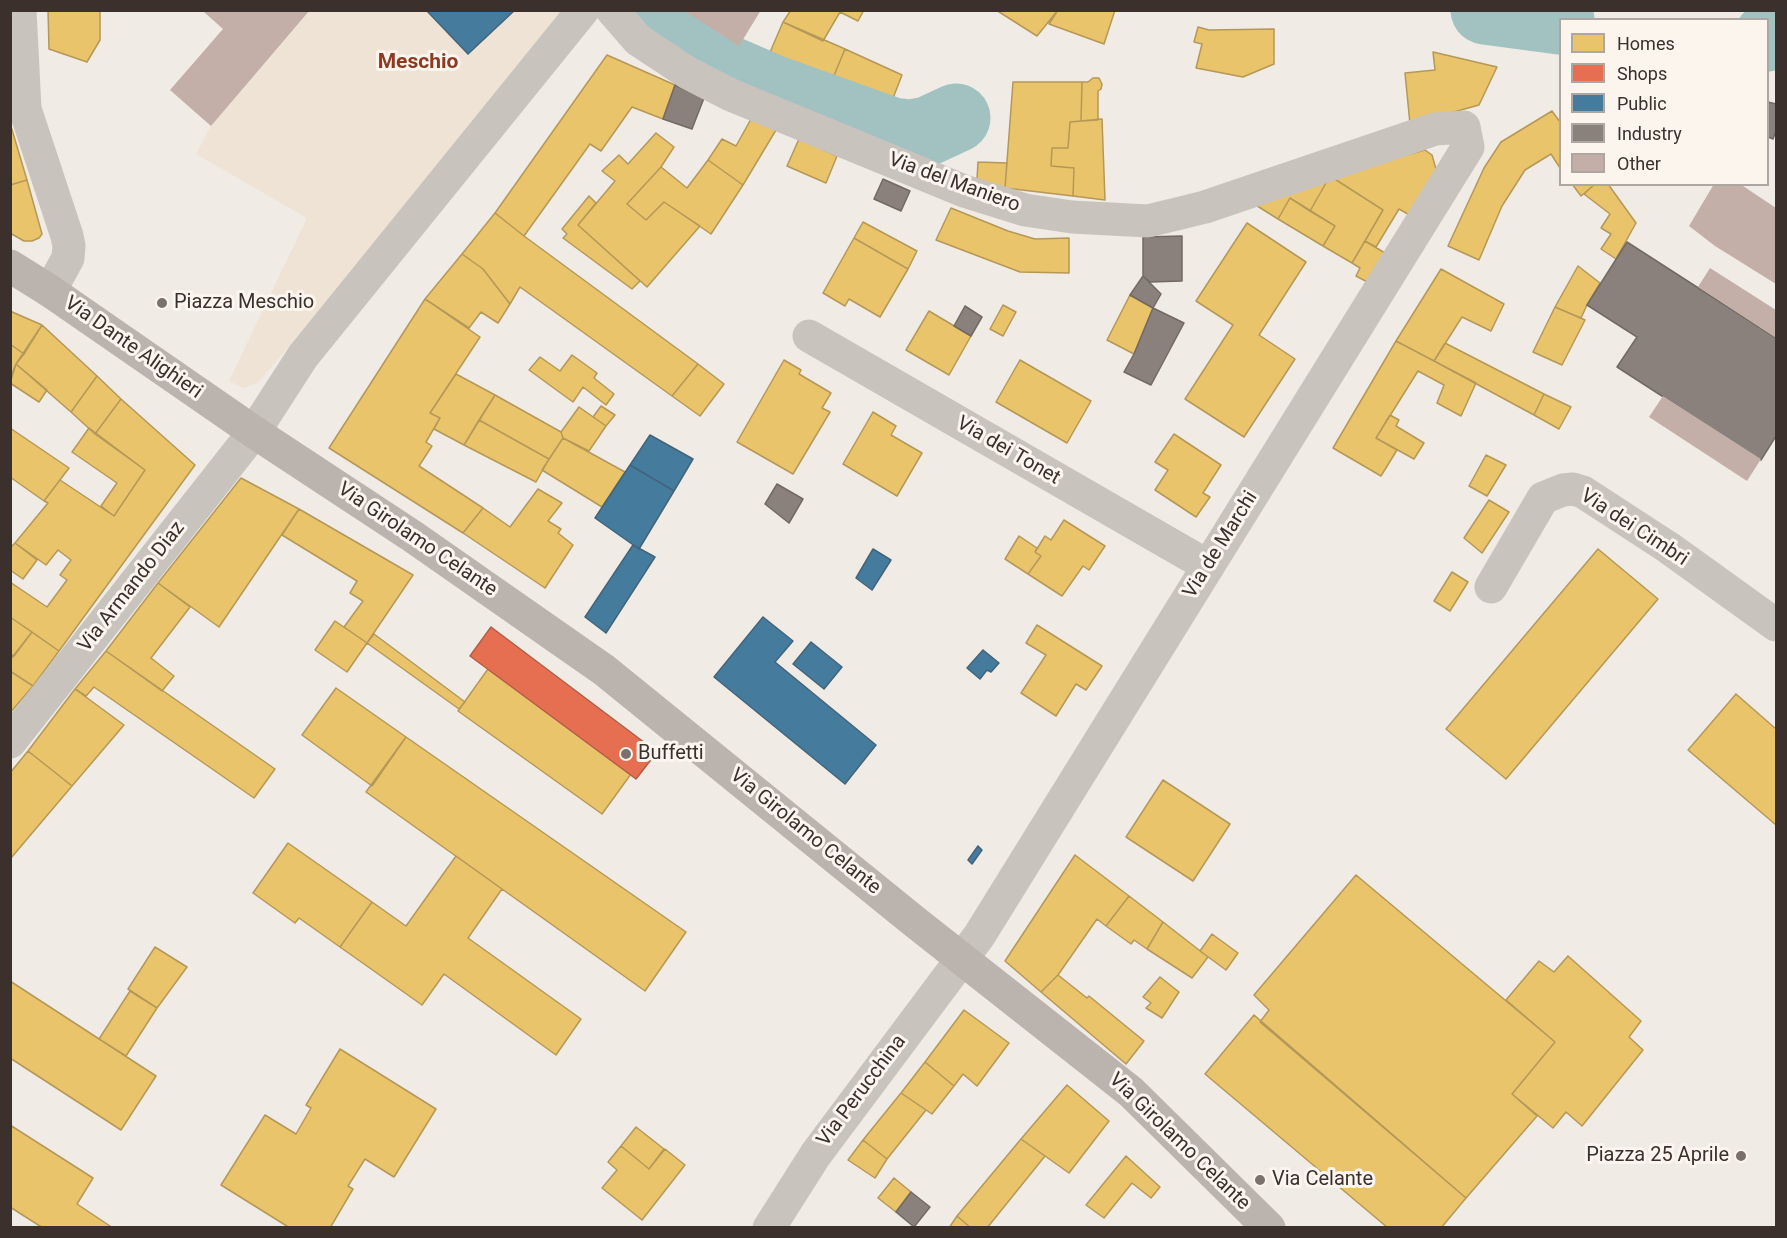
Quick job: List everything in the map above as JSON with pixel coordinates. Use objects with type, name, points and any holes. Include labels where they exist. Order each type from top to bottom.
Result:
[{"type":"main road","name":"Via Dante Alighieri","points":[[10,266],[51,291],[254,432]]},
{"type":"main road","name":"Via Girolamo Celante","points":[[254,432],[412,536],[604,670],[1131,1092],[1269,1227]]},
{"type":"street","points":[[20,10],[25,109],[68,236],[68,258],[51,291]]},
{"type":"street","points":[[254,432],[303,356],[583,10]]},
{"type":"street","name":"Via del Maniero","points":[[612,10],[638,40],[688,73],[731,95],[964,191],[1025,210],[1072,217],[1148,221],[1205,207],[1435,129],[1464,127]]},
{"type":"street","name":"Via de Marchi","points":[[961,958],[979,936],[1468,147],[1464,127]]},
{"type":"street","name":"Via dei Tonet","points":[[809,336],[1208,566]]},
{"type":"street","name":"Via Armando Diaz","points":[[10,742],[254,432]]},
{"type":"street","name":"Via dei Cimbri","points":[[1491,587],[1544,498],[1552,493],[1573,489],[1583,492],[1669,548],[1776,625]]},
{"type":"street","name":"Via Perucchina","points":[[769,1227],[816,1154],[961,958]]},
{"type":"shaded area","name":"Piazza Meschio","points":[[310,11],[426,11],[468,54],[515,11],[571,11],[258,383],[243,388],[229,381],[307,218],[196,154],[211,126]]},
{"type":"building: Homes","points":[[48,10],[100,10],[100,40],[87,62],[49,49]]},
{"type":"building: Homes","points":[[791,10],[864,10],[858,21],[840,12],[823,41],[783,22]]},
{"type":"building: Homes","points":[[996,10],[1058,10],[1037,36]]},
{"type":"building: Homes","points":[[1058,10],[1115,10],[1104,44],[1049,24]]},
{"type":"building: Homes","points":[[783,22],[845,49],[828,90],[765,64]]},
{"type":"building: Homes","points":[[1198,27],[1209,30],[1274,29],[1274,64],[1243,77],[1196,68],[1202,44],[1194,42]]},
{"type":"building: Homes","points":[[845,49],[902,75],[888,111],[828,90]]},
{"type":"building: Homes","points":[[1433,52],[1497,67],[1479,105],[1410,124],[1405,73],[1435,70]]},
{"type":"building: Homes","points":[[607,55],[675,85],[663,119],[632,107],[601,151],[590,144],[524,236],[495,213]]},
{"type":"building: Homes","points":[[1093,78],[1099,78],[1102,84],[1098,91],[1098,120],[1081,121],[1082,82],[1088,82]]},
{"type":"building: Homes","points":[[1013,82],[1082,82],[1081,121],[1070,122],[1068,148],[1052,148],[1051,166],[1074,168],[1073,196],[1005,188]]},
{"type":"building: Homes","points":[[1552,111],[1559,121],[1559,166],[1551,154],[1525,170],[1502,206],[1479,260],[1448,246],[1484,168],[1501,142]]},
{"type":"building: Homes","points":[[751,119],[776,130],[743,185],[708,160],[722,139],[736,146]]},
{"type":"building: Homes","points":[[1102,119],[1105,200],[1073,196],[1074,168],[1051,166],[1052,148],[1068,148],[1070,122]]},
{"type":"building: Homes","points":[[10,123],[27,180],[10,185]]},
{"type":"building: Homes","points":[[656,133],[674,147],[661,167],[627,204],[646,220],[664,202],[700,226],[647,287],[578,225],[615,181],[602,171],[619,155],[628,164]]},
{"type":"building: Homes","points":[[799,139],[837,156],[826,183],[787,166]]},
{"type":"building: Homes","points":[[1425,150],[1432,155],[1436,169],[1413,217],[1399,209],[1376,247],[1365,241],[1383,210],[1330,176]]},
{"type":"building: Homes","points":[[708,160],[743,185],[711,234],[664,202],[646,220],[627,204],[661,167],[687,188]]},
{"type":"building: Homes","points":[[978,162],[1007,163],[1005,188],[977,179]]},
{"type":"building: Homes","points":[[1330,176],[1310,211],[1290,198],[1278,219],[1254,204]]},
{"type":"building: Homes","points":[[1330,176],[1383,210],[1352,263],[1323,246],[1335,226],[1310,211]]},
{"type":"building: Homes","points":[[27,180],[42,234],[32,241],[24,241],[10,233],[10,185]]},
{"type":"building: Homes","points":[[1574,186],[1593,186],[1581,196]]},
{"type":"building: Homes","points":[[1593,186],[1609,186],[1636,223],[1616,259],[1601,249],[1611,234],[1601,228],[1610,214],[1584,194]]},
{"type":"building: Homes","points":[[589,196],[596,203],[578,225],[640,281],[632,289],[563,238],[567,234],[562,229]]},
{"type":"building: Homes","points":[[1290,198],[1335,226],[1323,246],[1278,219]]},
{"type":"building: Homes","points":[[951,208],[1008,231],[1035,239],[1069,238],[1069,273],[1020,272],[936,240]]},
{"type":"building: Homes","points":[[495,213],[698,364],[672,396],[520,287],[510,304],[483,269],[462,254]]},
{"type":"building: Homes","points":[[863,222],[917,251],[908,269],[854,238]]},
{"type":"building: Homes","points":[[1247,223],[1306,262],[1259,335],[1295,359],[1244,437],[1185,399],[1233,325],[1196,301]]},
{"type":"building: Homes","points":[[854,238],[908,269],[880,317],[849,299],[845,306],[823,293]]},
{"type":"building: Homes","points":[[1365,241],[1390,256],[1373,285],[1356,276],[1360,268],[1352,263]]},
{"type":"building: Homes","points":[[462,254],[483,269],[510,304],[498,323],[481,312],[469,328],[425,299]]},
{"type":"building: Homes","points":[[1578,266],[1600,283],[1581,318],[1555,307]]},
{"type":"building: Homes","points":[[1441,269],[1504,304],[1491,331],[1462,317],[1434,361],[1396,341]]},
{"type":"building: Homes","points":[[1130,295],[1153,308],[1134,354],[1107,340]]},
{"type":"building: Homes","points":[[425,299],[480,337],[430,413],[440,418],[426,442],[432,446],[419,466],[483,508],[463,533],[329,448]]},
{"type":"building: Homes","points":[[1003,305],[1016,312],[1003,336],[990,329]]},
{"type":"building: Homes","points":[[1555,307],[1585,320],[1562,365],[1533,352]]},
{"type":"building: Homes","points":[[10,311],[42,325],[24,354],[10,344]]},
{"type":"building: Homes","points":[[929,311],[971,336],[949,375],[906,350]]},
{"type":"building: Homes","points":[[42,325],[97,376],[71,412],[16,364]]},
{"type":"building: Homes","points":[[1396,341],[1476,383],[1461,416],[1437,403],[1444,385],[1418,371],[1376,438],[1397,450],[1381,476],[1333,448]]},
{"type":"building: Homes","points":[[1445,343],[1544,394],[1534,415],[1434,361]]},
{"type":"building: Homes","points":[[10,344],[24,354],[16,364],[10,378]]},
{"type":"building: Homes","points":[[572,355],[597,373],[594,378],[614,394],[606,405],[583,387],[573,402],[529,370],[540,357],[560,371]]},
{"type":"building: Homes","points":[[784,360],[801,370],[799,374],[831,393],[822,408],[830,412],[793,474],[737,442]]},
{"type":"building: Homes","points":[[1020,360],[1091,401],[1067,443],[996,402]]},
{"type":"building: Homes","points":[[16,364],[47,390],[39,402],[10,383]]},
{"type":"building: Homes","points":[[698,364],[724,384],[700,416],[672,396]]},
{"type":"building: Homes","points":[[456,374],[495,395],[464,445],[434,429],[440,418],[430,413]]},
{"type":"building: Homes","points":[[97,376],[121,399],[95,434],[71,412]]},
{"type":"building: Homes","points":[[1544,394],[1571,407],[1559,429],[1534,415]]},
{"type":"building: Homes","points":[[495,395],[561,432],[563,438],[549,459],[479,420]]},
{"type":"building: Homes","points":[[121,399],[195,465],[59,651],[10,617],[10,582],[47,607],[67,580],[60,575],[71,560],[58,550],[46,565],[15,543],[48,503],[44,501],[60,480],[114,516],[145,470],[95,434]]},
{"type":"building: Homes","points":[[601,406],[615,415],[606,426],[593,417]]},
{"type":"building: Homes","points":[[579,407],[606,426],[589,451],[563,438],[561,432]]},
{"type":"building: Homes","points":[[873,412],[896,426],[891,435],[922,453],[897,496],[843,464]]},
{"type":"building: Homes","points":[[1390,415],[1399,420],[1396,426],[1424,443],[1414,459],[1376,438]]},
{"type":"building: Homes","points":[[479,420],[549,459],[536,482],[464,445]]},
{"type":"building: Homes","points":[[10,428],[69,468],[44,501],[10,477]]},
{"type":"building: Homes","points":[[89,428],[145,470],[114,516],[101,506],[117,483],[72,452]]},
{"type":"building: Homes","points":[[1174,434],[1221,465],[1203,493],[1210,497],[1196,517],[1155,490],[1168,470],[1155,462]]},
{"type":"building: Homes","points":[[563,438],[625,472],[602,507],[542,470]]},
{"type":"building: Homes","points":[[1486,455],[1506,465],[1487,496],[1469,486]]},
{"type":"building: Homes","points":[[241,478],[299,509],[219,627],[158,583]]},
{"type":"building: Homes","points":[[538,489],[562,503],[548,521],[561,529],[558,533],[573,545],[545,588],[463,533],[483,508],[510,527]]},
{"type":"building: Homes","points":[[1489,500],[1509,512],[1482,553],[1464,538]]},
{"type":"building: Homes","points":[[299,509],[413,575],[367,643],[344,627],[363,601],[350,593],[357,581],[282,535]]},
{"type":"building: Homes","points":[[1064,520],[1105,546],[1089,570],[1083,566],[1062,596],[1028,574],[1041,556],[1035,552],[1045,536],[1051,540]]},
{"type":"building: Homes","points":[[1019,536],[1037,548],[1035,552],[1041,556],[1028,574],[1005,559]]},
{"type":"building: Homes","points":[[15,543],[37,560],[23,579],[10,570],[10,548]]},
{"type":"building: Homes","points":[[1598,549],[1658,599],[1506,779],[1446,729]]},
{"type":"building: Homes","points":[[1452,572],[1468,582],[1450,611],[1434,601]]},
{"type":"building: Homes","points":[[158,583],[190,607],[151,658],[174,676],[162,691],[106,651]]},
{"type":"building: Homes","points":[[10,617],[32,632],[14,656],[10,654]]},
{"type":"building: Homes","points":[[335,621],[367,643],[347,672],[315,650]]},
{"type":"building: Homes","points":[[1037,625],[1102,666],[1086,690],[1076,684],[1056,716],[1021,693],[1046,655],[1026,643]]},
{"type":"building: Homes","points":[[32,632],[59,651],[33,686],[10,671],[10,660]]},
{"type":"building: Homes","points":[[374,634],[465,702],[459,709],[367,643]]},
{"type":"building: Homes","points":[[106,651],[275,769],[254,798],[94,687],[86,696],[75,689]]},
{"type":"building: Homes","points":[[488,669],[631,774],[602,814],[458,711]]},
{"type":"building: Homes","points":[[10,671],[33,686],[10,713]]},
{"type":"building: Homes","points":[[336,688],[406,737],[372,786],[302,735]]},
{"type":"building: Homes","points":[[75,689],[124,725],[72,786],[28,751]]},
{"type":"building: Homes","points":[[1736,694],[1776,729],[1776,825],[1688,750]]},
{"type":"building: Homes","points":[[406,737],[686,932],[645,991],[366,792]]},
{"type":"building: Homes","points":[[28,751],[72,786],[11,858],[10,773]]},
{"type":"building: Homes","points":[[1163,780],[1230,824],[1193,881],[1126,837]]},
{"type":"building: Homes","points":[[288,843],[372,902],[340,947],[299,918],[295,923],[253,893]]},
{"type":"building: Homes","points":[[1075,855],[1129,896],[1106,926],[1097,919],[1058,975],[1041,992],[1005,961]]},
{"type":"building: Homes","points":[[456,856],[502,889],[468,938],[581,1019],[556,1055],[444,974],[422,1005],[340,947],[372,902],[406,926]]},
{"type":"building: Homes","points":[[1356,875],[1555,1042],[1512,1094],[1537,1116],[1466,1198],[1260,1022],[1269,1010],[1254,995]]},
{"type":"building: Homes","points":[[1129,896],[1163,922],[1147,949],[1134,940],[1131,944],[1106,926]]},
{"type":"building: Homes","points":[[1163,922],[1208,957],[1192,978],[1147,949]]},
{"type":"building: Homes","points":[[1212,934],[1238,953],[1226,970],[1200,951]]},
{"type":"building: Homes","points":[[155,947],[187,967],[157,1008],[128,989]]},
{"type":"building: Homes","points":[[1568,956],[1641,1021],[1629,1037],[1643,1050],[1582,1126],[1566,1112],[1553,1128],[1512,1094],[1555,1042],[1506,1000],[1539,961],[1554,972]]},
{"type":"building: Homes","points":[[1058,975],[1087,998],[1089,996],[1144,1041],[1126,1064],[1041,992]]},
{"type":"building: Homes","points":[[1160,977],[1179,992],[1162,1018],[1146,1008],[1151,1003],[1143,997]]},
{"type":"building: Homes","points":[[10,981],[156,1076],[121,1130],[10,1058]]},
{"type":"building: Homes","points":[[130,991],[157,1008],[126,1056],[99,1039]]},
{"type":"building: Homes","points":[[964,1010],[1009,1043],[977,1086],[963,1074],[954,1086],[925,1062]]},
{"type":"building: Homes","points":[[1254,1015],[1466,1198],[1441,1228],[1388,1228],[1205,1074]]},
{"type":"building: Homes","points":[[340,1049],[436,1109],[394,1177],[365,1159],[348,1186],[353,1189],[330,1228],[290,1228],[221,1185],[265,1115],[296,1134],[311,1108],[306,1105]]},
{"type":"building: Homes","points":[[925,1062],[954,1086],[932,1114],[901,1093]]},
{"type":"building: Homes","points":[[1067,1085],[1109,1121],[1069,1173],[1021,1139]]},
{"type":"building: Homes","points":[[901,1093],[926,1110],[887,1159],[863,1140]]},
{"type":"building: Homes","points":[[10,1125],[93,1178],[77,1204],[113,1228],[43,1228],[10,1207]]},
{"type":"building: Homes","points":[[636,1127],[664,1149],[649,1169],[621,1146]]},
{"type":"building: Homes","points":[[1021,1139],[1045,1156],[987,1228],[971,1228],[957,1216]]},
{"type":"building: Homes","points":[[863,1140],[887,1159],[875,1178],[848,1160]]},
{"type":"building: Homes","points":[[621,1146],[649,1169],[665,1149],[685,1165],[642,1220],[602,1188],[617,1170],[608,1162]]},
{"type":"building: Homes","points":[[1126,1156],[1160,1187],[1151,1198],[1132,1183],[1104,1218],[1086,1205]]},
{"type":"building: Homes","points":[[894,1178],[911,1192],[896,1212],[878,1198]]},
{"type":"building: Homes","points":[[957,1216],[971,1228],[949,1228]]},
{"type":"building: Shops","points":[[491,627],[657,752],[636,779],[470,656]]},
{"type":"building: Public","points":[[426,10],[515,10],[468,54]]},
{"type":"building: Public","points":[[650,435],[693,459],[674,491],[630,465]]},
{"type":"building: Public","points":[[630,465],[674,491],[639,549],[595,518]]},
{"type":"building: Public","points":[[633,545],[655,557],[606,633],[585,617]]},
{"type":"building: Public","points":[[873,549],[891,560],[872,590],[856,578]]},
{"type":"building: Public","points":[[763,617],[793,641],[775,662],[876,745],[845,784],[714,677]]},
{"type":"building: Public","points":[[811,642],[842,667],[824,689],[793,664]]},
{"type":"building: Public","points":[[983,650],[999,663],[991,672],[987,670],[980,679],[967,668]]},
{"type":"building: Public","points":[[978,846],[982,850],[972,864],[968,860]]},
{"type":"building: Industry","points":[[675,85],[704,98],[692,129],[663,119]]},
{"type":"building: Industry","points":[[1769,102],[1776,104],[1776,131],[1773,139],[1769,137]]},
{"type":"building: Industry","points":[[883,179],[910,191],[901,211],[874,199]]},
{"type":"building: Industry","points":[[1182,236],[1182,281],[1150,282],[1143,276],[1143,237]]},
{"type":"building: Industry","points":[[1627,242],[1776,338],[1776,436],[1761,460],[1617,367],[1637,337],[1587,305]]},
{"type":"building: Industry","points":[[1143,276],[1161,294],[1153,308],[1130,295]]},
{"type":"building: Industry","points":[[965,306],[982,317],[971,336],[954,326]]},
{"type":"building: Industry","points":[[1153,308],[1184,323],[1151,385],[1124,372]]},
{"type":"building: Industry","points":[[777,484],[803,499],[789,523],[765,504]]},
{"type":"building: Industry","points":[[911,1192],[930,1207],[914,1227],[896,1212]]},
{"type":"building: Other","points":[[206,10],[310,10],[211,126],[170,90],[223,29],[204,12]]},
{"type":"building: Other","points":[[683,10],[761,10],[739,46]]},
{"type":"building: Other","points":[[1713,186],[1743,186],[1776,208],[1776,284],[1715,246],[1689,226]]},
{"type":"building: Other","points":[[1710,268],[1776,310],[1776,338],[1698,287]]},
{"type":"building: Other","points":[[1663,396],[1761,459],[1747,481],[1649,417]]},
{"type":"waterway","points":[[651,10],[683,44],[721,67],[772,89],[892,132],[910,134],[928,131],[956,118]]},
{"type":"waterway","points":[[1485,10],[1559,20]]},
{"type":"waterway","points":[[1769,36],[1776,33]]},
{"type":"waterway","points":[[1769,53],[1776,58]]},
{"type":"place","name":"Piazza Meschio","points":[[162,303]]},
{"type":"place","name":"Buffetti","points":[[626,754]]},
{"type":"place","name":"Piazza 25 Aprile","points":[[1741,1156]]},
{"type":"place","name":"Via Celante","points":[[1260,1180]]},
{"type":"district","name":"Meschio","points":[[418,63]]}]
